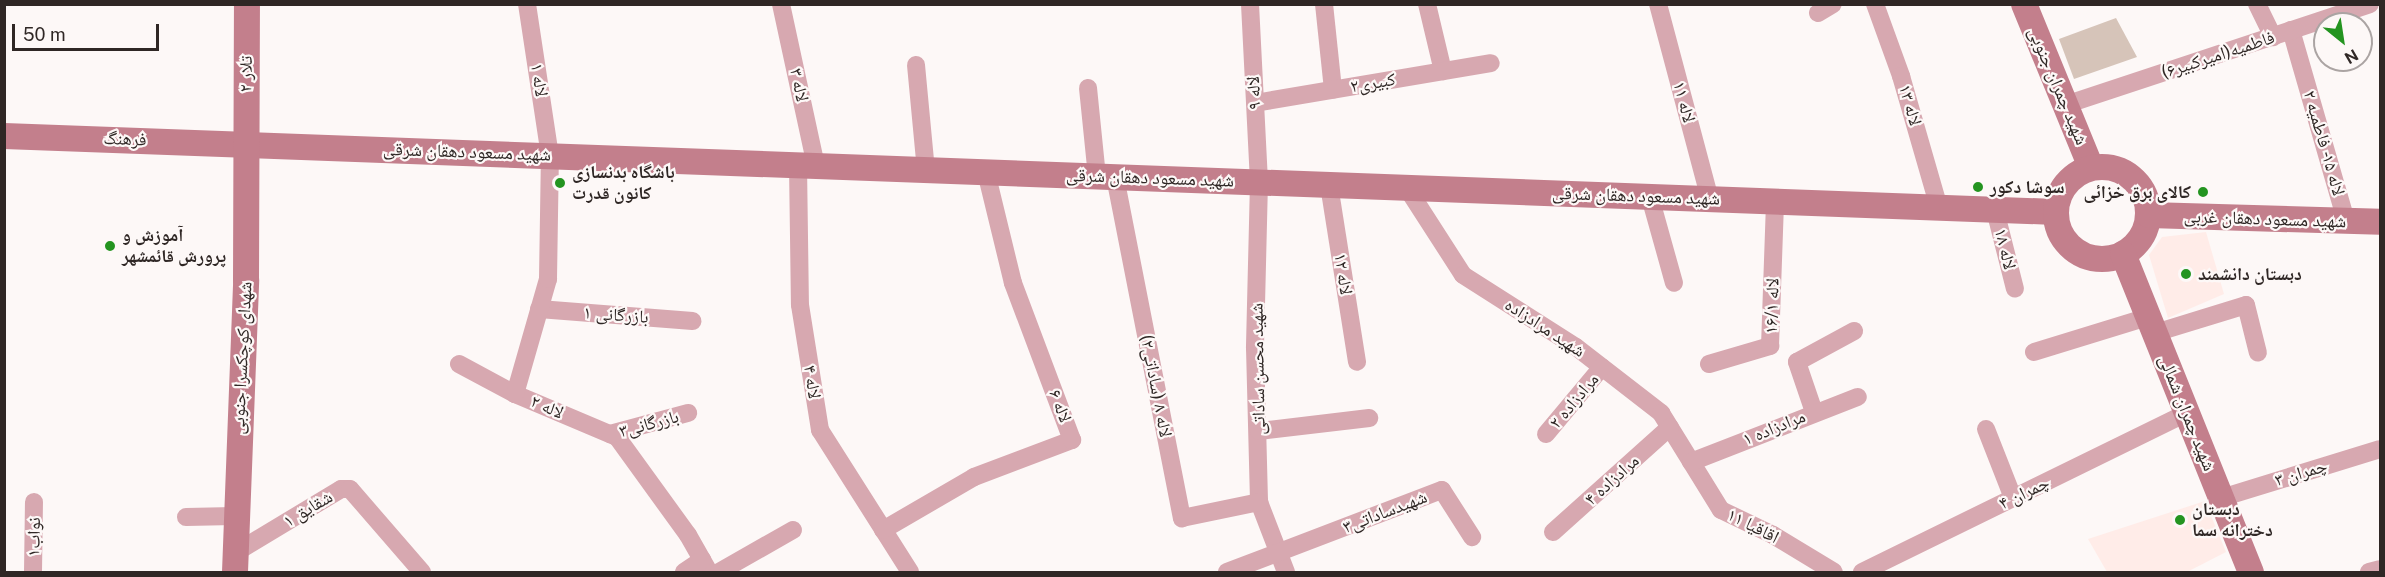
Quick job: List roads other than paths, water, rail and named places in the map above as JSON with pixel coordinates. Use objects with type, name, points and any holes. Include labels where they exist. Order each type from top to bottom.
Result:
[{"type":"main road","name":"تلار ۲","points":[[246,143],[247,4]]},
{"type":"main road","name":"شهید چمران جنوبی","points":[[2024,4],[2091,167]]},
{"type":"main road","name":"فرهنگ","points":[[4,136],[246,143]]},
{"type":"main road","name":"شهید مسعود دهقان شرقی","points":[[246,143],[2055,212]]},
{"type":"main road","name":"شهدای کوچکسرا جنوبی","points":[[235,563],[234,516],[246,280],[246,143]]},
{"type":"main road","points":[[2109,166],[2125,172],[2139,183],[2147,198],[2149,215],[2141,238],[2123,254],[2092,258],[2077,252],[2065,241],[2055,212],[2066,183],[2091,167],[2109,166]]},
{"type":"main road","name":"شهید مسعود دهقان غربی","points":[[2149,215],[2380,222]]},
{"type":"main road","name":"شهید چمران شمالی","points":[[2123,254],[2251,573]]},
{"type":"street","name":"لاله ۱","points":[[527,4],[550,156]]},
{"type":"street","name":"لاله ۳","points":[[781,4],[807,166]]},
{"type":"street","name":"لاله ۹","points":[[1250,4],[1259,182]]},
{"type":"street","points":[[1324,4],[1333,90]]},
{"type":"street","points":[[1427,4],[1443,71]]},
{"type":"street","name":"لاله ۱۱","points":[[1658,4],[1710,199]]},
{"type":"street","name":"لاله ۱۳","points":[[1875,4],[1901,76],[1939,208]]},
{"type":"street","points":[[2257,4],[2273,37]]},
{"type":"street","name":"فاطمیه(امیرکبیر۶)","points":[[2066,105],[2370,4]]},
{"type":"street","name":"لاله ۱۵- فاطمیه ۲","points":[[2291,30],[2346,221]]},
{"type":"street","name":"کبیری۲","points":[[1255,103],[1491,63]]},
{"type":"street","points":[[916,65],[926,170]]},
{"type":"street","points":[[1088,88],[1106,177]]},
{"type":"street","name":"لاله ۲","points":[[550,156],[548,279],[515,394],[617,437],[706,566]]},
{"type":"street","name":"لاله ۴","points":[[807,166],[800,305],[820,430],[910,573]]},
{"type":"street","name":"لاله ۶","points":[[883,530],[974,477],[1072,440],[1013,283],[986,172]]},
{"type":"street","name":"لاله ۸ (ساداتی۲)","points":[[1106,177],[1182,518],[1259,502]]},
{"type":"street","name":"شهید محسن ساداتی","points":[[1259,182],[1256,348],[1259,502],[1276,553],[1286,573]]},
{"type":"street","name":"لاله ۱۲","points":[[1329,185],[1357,362]]},
{"type":"street","name":"شهید مرادزاده","points":[[1407,188],[1463,275],[1602,367],[1661,413],[1691,462]]},
{"type":"street","points":[[1650,197],[1674,283]]},
{"type":"street","name":"لاله ۱۶/۱","points":[[1709,364],[1770,346],[1775,202]]},
{"type":"street","name":"لاله ۱۸","points":[[1995,210],[2015,288]]},
{"type":"street","points":[[2034,352],[2246,305],[2258,353]]},
{"type":"street","name":"بازرگانی ۱","points":[[539,309],[693,321]]},
{"type":"street","points":[[1814,412],[1797,362],[1854,331]]},
{"type":"street","points":[[459,364],[515,394]]},
{"type":"street","name":"مرادزاده ۲","points":[[1546,434],[1602,367]]},
{"type":"street","name":"مرادزاده ۱","points":[[1691,462],[1814,412],[1858,397]]},
{"type":"street","name":"بازرگانی۳","points":[[610,434],[688,413]]},
{"type":"street","name":"چمران ۴","points":[[1862,573],[2187,413]]},
{"type":"street","points":[[1259,431],[1369,418]]},
{"type":"street","name":"مرادزاده ۴","points":[[1553,532],[1670,427]]},
{"type":"street","points":[[1986,429],[2013,498]]},
{"type":"street","name":"چمران ۳","points":[[2221,498],[2380,449]]},
{"type":"street","name":"اقاقیا ۱۱","points":[[1691,462],[1721,510],[1773,535],[1834,573]]},
{"type":"street","name":"شقایق ۱","points":[[235,563],[341,489],[350,489],[422,573]]},
{"type":"street","name":"شهیدساداتی۳","points":[[1276,553],[1442,490],[1472,537]]},
{"type":"street","name":"نواب۱","points":[[33,573],[34,502]]},
{"type":"street","points":[[186,517],[234,516]]},
{"type":"street","points":[[719,573],[793,530]]},
{"type":"street","points":[[1227,573],[1276,553]]},
{"type":"street","points":[[684,573],[706,566]]},
{"type":"street","points":[[2369,573],[2380,569]]},
{"type":"place","name":"باشگاه بدنسازی کانون قدرت","points":[[560,183]]},
{"type":"place","name":"سوشا دکور","points":[[1978,187]]},
{"type":"place","name":"کالای برق خزائی","points":[[2203,192]]},
{"type":"place","name":"آموزش و پرورش قائمشهر","points":[[110,246]]},
{"type":"place","name":"دبستان دانشمند","points":[[2186,274]]},
{"type":"place","name":"دبستان دخترانه سما","points":[[2180,520]]}]
